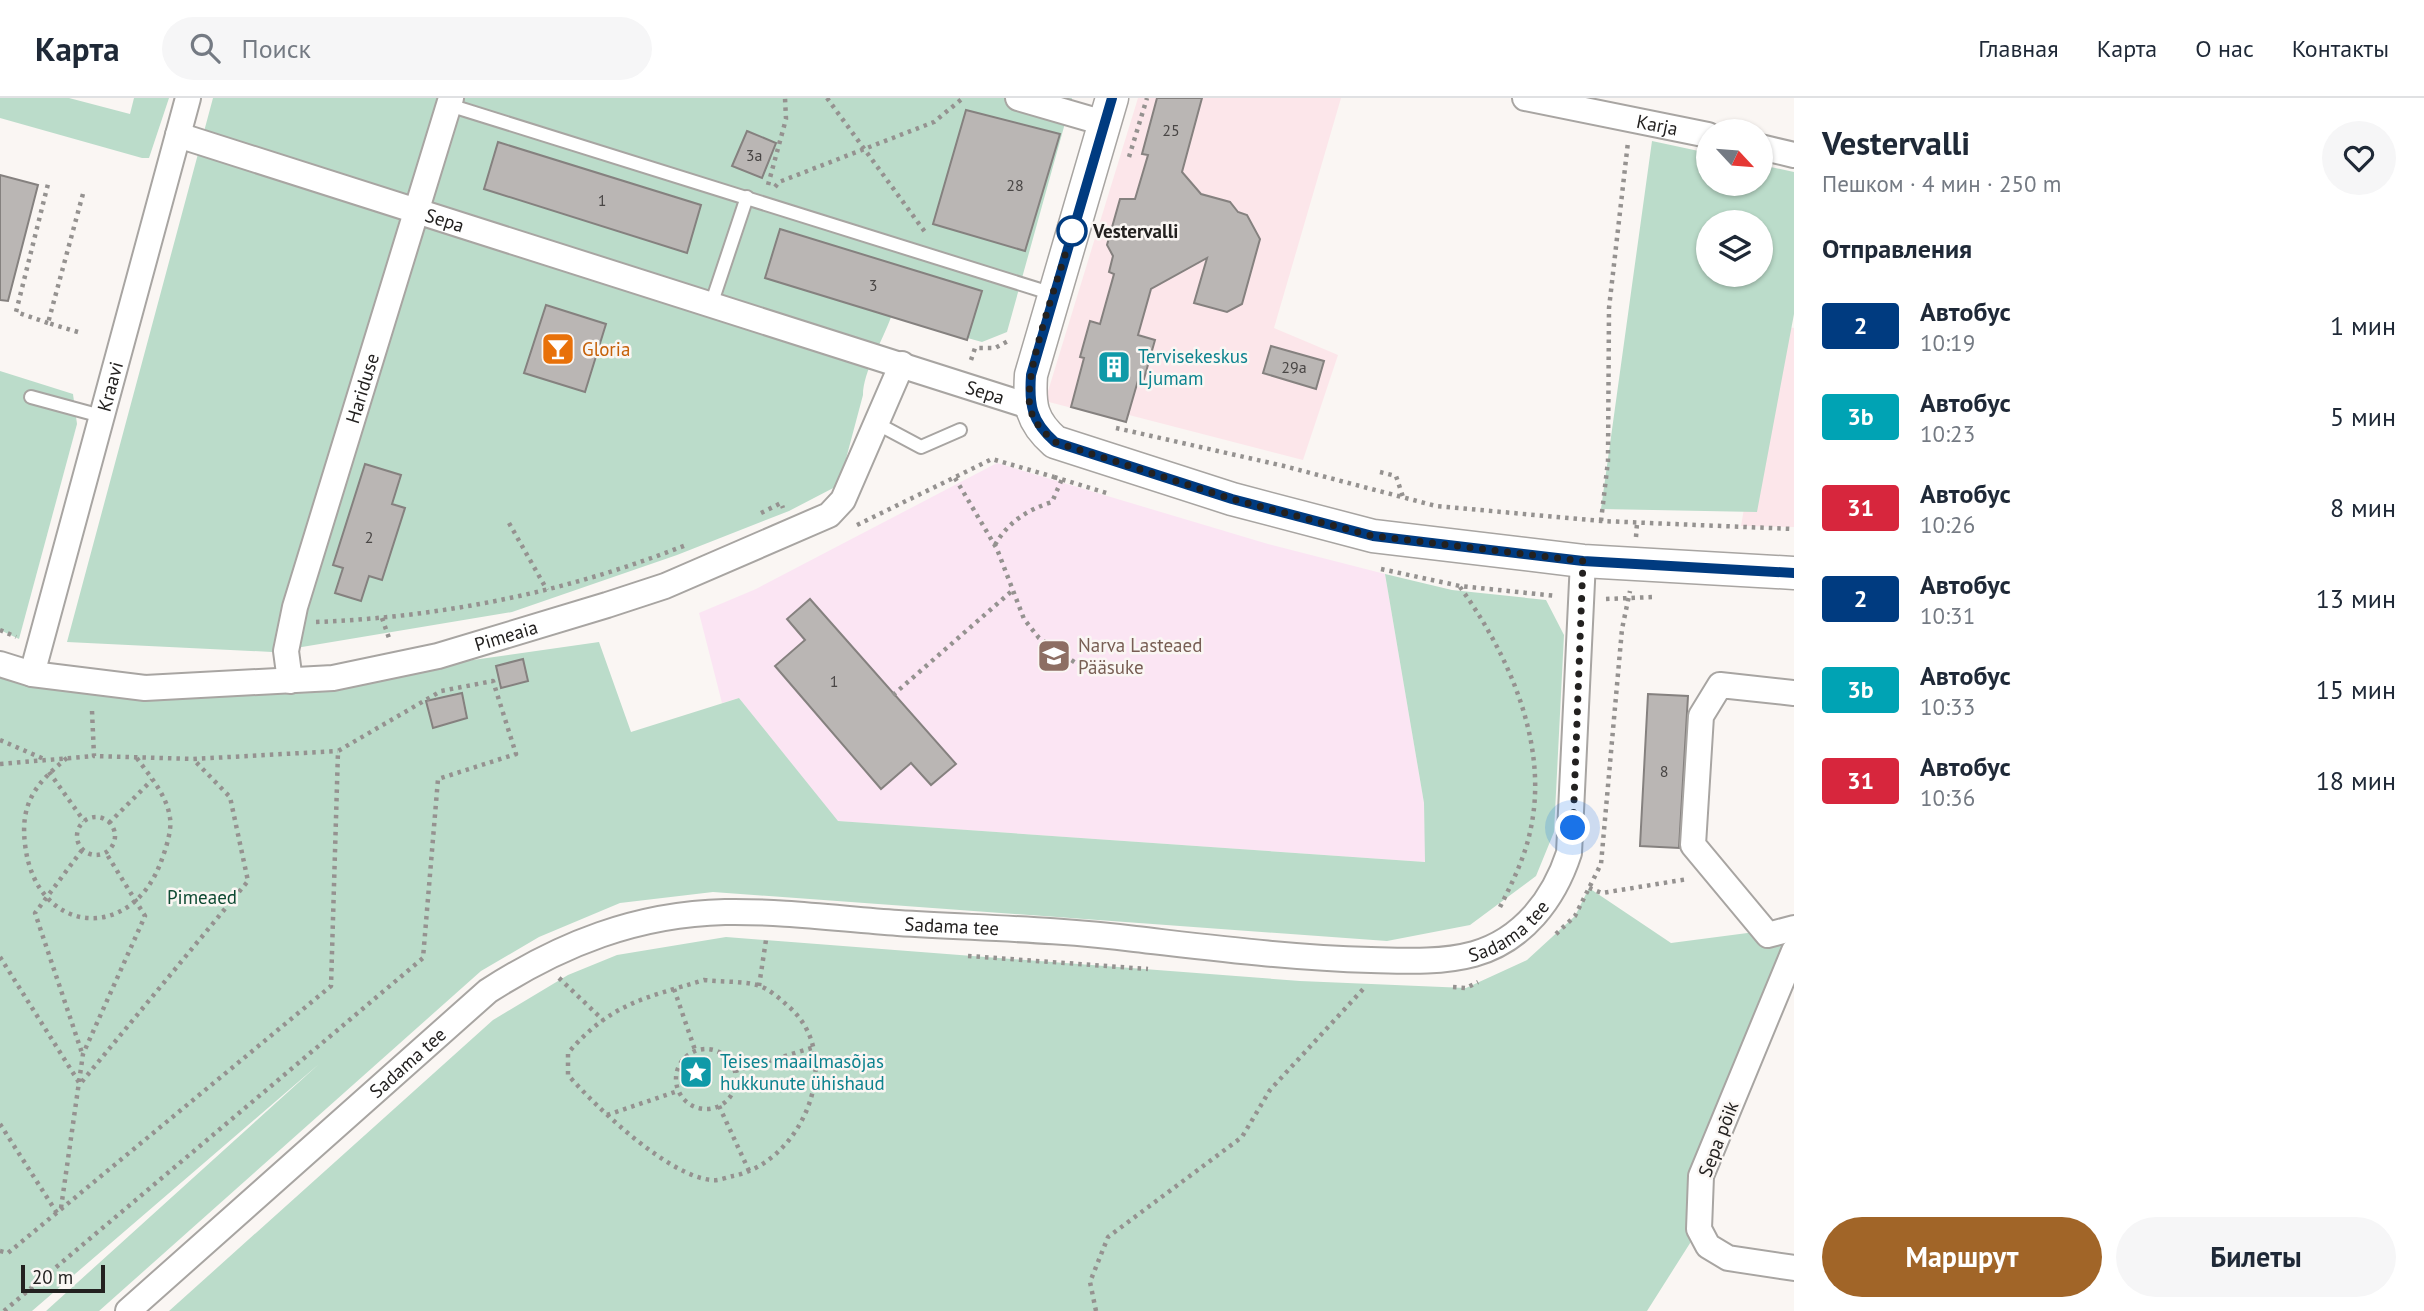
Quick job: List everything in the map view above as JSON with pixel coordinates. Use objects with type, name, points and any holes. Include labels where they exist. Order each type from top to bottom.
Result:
[{"type":"street","name":"Kraavi","points":[[32,674],[188,98]]},
{"type":"street","points":[[1018,98],[1108,111],[1031,375],[1029,406]]},
{"type":"street","name":"Karja","points":[[1525,98],[1696,132]]},
{"type":"street","name":"Hariduse","points":[[290,681],[286,651],[292,623],[450,102]]},
{"type":"street","name":"Sepa","points":[[178,135],[1029,406],[1034,419],[1055,442],[1232,499],[1373,536],[1583,561],[1794,573]]},
{"type":"street","points":[[1773,150],[1794,155]]},
{"type":"street","name":"Pimeaia","points":[[0,664],[32,674],[145,688],[333,678],[438,656],[665,586],[829,515],[843,500],[902,364]]},
{"type":"street","name":"Sadama tee","points":[[128,1311],[488,991],[556,951],[629,925],[727,912],[1129,938],[1302,958],[1408,962],[1456,958],[1478,953],[1502,942],[1527,924],[1555,888],[1569,853],[1583,561]]},
{"type":"street","points":[[1794,692],[1720,685],[1701,716],[1693,845],[1719,880],[1768,935],[1794,928]]},
{"type":"street","name":"Sepa põik","points":[[1794,951],[1701,1176],[1699,1229],[1708,1246],[1728,1258],[1794,1268]]},
{"type":"lane","points":[[450,102],[1053,294]]},
{"type":"lane","points":[[712,304],[747,197]]},
{"type":"lane","points":[[31,397],[101,416]]},
{"type":"lane","points":[[876,424],[921,447],[960,430]]},
{"type":"path","points":[[764,203],[786,119],[785,98]]},
{"type":"path","points":[[827,98],[947,261]]},
{"type":"path","points":[[764,203],[779,182],[866,151],[902,133],[934,122],[963,98]]},
{"type":"path","points":[[1601,522],[1608,461],[1609,309],[1630,118]]},
{"type":"path","points":[[49,180],[16,312],[78,331]]},
{"type":"path","points":[[48,323],[84,190]]},
{"type":"path","points":[[964,384],[975,348],[995,348],[1007,343],[1016,332]]},
{"type":"path","points":[[1103,425],[1284,466],[1436,506],[1601,522],[1794,529]]},
{"type":"path","points":[[1380,472],[1396,476],[1403,498]]},
{"type":"path","points":[[955,478],[995,545],[1024,619],[1039,638],[1087,670]]},
{"type":"path","points":[[995,545],[1016,519],[1032,508],[1052,502],[1062,479]]},
{"type":"path","points":[[758,514],[781,503],[794,532]]},
{"type":"path","points":[[509,523],[547,590]]},
{"type":"path","points":[[292,623],[427,613],[547,590],[698,541]]},
{"type":"path","points":[[1478,953],[1518,871],[1531,831],[1536,786],[1532,739],[1524,710],[1480,615],[1460,586],[1582,598],[1630,598]]},
{"type":"path","points":[[893,695],[1013,590]]},
{"type":"path","points":[[0,764],[94,756],[193,759],[338,751],[441,691],[493,681],[516,754],[438,779],[424,958],[4,1311]]},
{"type":"path","points":[[92,711],[94,756]]},
{"type":"path","points":[[0,740],[46,760]]},
{"type":"path","points":[[0,1251],[8,1253],[331,986],[338,751]]},
{"type":"path","points":[[67,758],[39,780],[29,803],[23,830],[33,878],[45,896],[66,914],[85,919],[104,919],[123,912],[137,901],[157,874],[171,819],[163,795],[136,757]]},
{"type":"path","points":[[80,1084],[248,881],[230,797],[193,759]]},
{"type":"path","points":[[50,772],[84,821]]},
{"type":"path","points":[[109,822],[152,780]]},
{"type":"path","points":[[93,817],[109,822],[115,837],[106,853],[95,856],[82,850],[76,835],[84,821],[93,817]]},
{"type":"path","points":[[82,850],[45,896],[35,913],[83,1054]]},
{"type":"path","points":[[59,1211],[83,1054],[145,916],[106,853]]},
{"type":"path","points":[[1589,888],[1602,893],[1715,875],[1719,880]]},
{"type":"path","points":[[753,939],[780,941]]},
{"type":"path","points":[[759,986],[766,940]]},
{"type":"path","points":[[958,955],[1150,970]]},
{"type":"path","points":[[0,957],[80,1084]]},
{"type":"path","points":[[551,971],[603,1020]]},
{"type":"path","points":[[704,980],[759,986],[799,1015],[815,1047],[816,1081],[801,1121],[779,1154],[750,1173],[713,1180],[680,1170],[607,1115],[568,1075],[568,1053],[584,1034],[630,1002],[674,989],[704,980]]},
{"type":"path","points":[[1096,1311],[1090,1282],[1108,1237],[1242,1137],[1270,1090],[1369,982],[1356,982]]},
{"type":"path","points":[[674,989],[695,1051]]},
{"type":"path","points":[[735,1072],[815,1047]]},
{"type":"path","points":[[715,1050],[724,1055],[735,1072],[733,1091],[719,1106],[700,1109],[683,1099],[678,1091],[676,1082],[680,1063],[695,1051],[715,1050]]},
{"type":"path","points":[[607,1115],[678,1091]]},
{"type":"path","points":[[719,1106],[750,1173]]},
{"type":"path","points":[[0,1124],[59,1211]]},
{"type":"shaded area","points":[[1138,98],[1341,98],[1274,328],[1338,355],[1303,460],[1129,415],[1126,422],[1045,401]]},
{"type":"shaded area","points":[[1776,325],[1794,328],[1794,527],[1741,526]]},
{"type":"shaded area","name":"Narva Lasteaed Pääsuke","points":[[997,463],[1268,544],[1385,574],[1424,803],[1426,862],[837,821],[739,698],[722,703],[699,613],[756,589]]},
{"type":"green space","points":[[0,98],[69,98],[130,114],[134,98],[169,98],[149,158],[142,158],[0,118]]},
{"type":"green space","points":[[213,98],[1072,98],[1007,332],[982,342],[891,317],[866,376],[839,485],[789,511],[677,555],[512,612],[272,652],[67,642]]},
{"type":"green space","points":[[1652,141],[1696,150],[1696,196],[1773,196],[1773,168],[1794,172],[1794,314],[1757,512],[1601,509]]},
{"type":"green space","points":[[0,371],[73,394],[77,424],[19,639],[0,630]]},
{"type":"green space","name":"Pimeaed","points":[[1385,574],[1452,590],[1546,600],[1564,635],[1554,832],[1536,876],[1470,925],[1387,941],[713,892],[620,903],[539,937],[481,971],[99,1311],[46,1311],[319,1064],[32,1311],[0,1311],[0,673],[148,695],[314,693],[395,671],[599,642],[631,732],[739,698],[838,821],[1425,862],[1424,803]]},
{"type":"green space","points":[[1589,888],[1671,943],[1794,927],[1701,1176],[1699,1229],[1647,1311],[169,1311],[493,1020],[568,975],[617,955],[726,937],[1300,981],[1466,988],[1527,960],[1575,916]]},
{"type":"building","points":[[1157,98],[1202,98],[1182,172],[1201,194],[1230,202],[1238,212],[1247,215],[1260,239],[1242,304],[1227,312],[1194,303],[1207,258],[1151,289],[1138,335],[1155,340],[1144,379],[1139,377],[1126,422],[1071,407],[1084,358],[1080,357],[1090,321],[1100,324],[1114,274],[1109,272],[1113,256],[1107,245],[1120,199],[1135,199],[1148,155],[1142,154]]},
{"type":"building","points":[[966,110],[1060,134],[1025,251],[933,224]]},
{"type":"building","points":[[747,131],[776,143],[762,178],[732,166]]},
{"type":"building","points":[[498,142],[701,205],[687,253],[484,189]]},
{"type":"building","points":[[0,175],[38,185],[8,301],[0,300]]},
{"type":"building","points":[[780,229],[982,291],[967,340],[765,278]]},
{"type":"building","name":"Gloria","points":[[546,305],[606,324],[585,392],[524,373]]},
{"type":"building","points":[[1271,346],[1324,361],[1316,389],[1263,373]]},
{"type":"building","points":[[365,464],[401,475],[392,504],[405,508],[382,580],[369,576],[361,601],[335,593],[343,568],[333,565]]},
{"type":"building","points":[[810,599],[956,764],[931,785],[911,763],[881,789],[775,666],[805,640],[787,619]]},
{"type":"building","points":[[523,659],[528,681],[501,688],[496,666]]},
{"type":"building","points":[[462,693],[467,718],[433,728],[426,701]]},
{"type":"building","points":[[1648,694],[1688,696],[1679,848],[1640,846]]},
{"type":"bus line","name":"2","points":[[1112,98],[1031,375],[1029,406],[1042,431],[1055,442],[1232,499],[1373,536],[1610,564],[1794,573]]},
{"type":"place","name":"Vestervalli","points":[[1072,231]]},
{"type":"place","name":"Gloria","points":[[558,349]]},
{"type":"place","name":"Tervisekeskus Ljumam","points":[[1114,367]]},
{"type":"place","name":"Narva Lasteaed Pääsuke","points":[[1054,656]]},
{"type":"place","name":"Teises maailmasõjas hukkunute ühishaud","points":[[696,1072]]},
{"type":"route","points":[[1072,231],[1031,375],[1029,406],[1042,431],[1055,442],[1232,499],[1373,536],[1583,561],[1573,828]]}]
